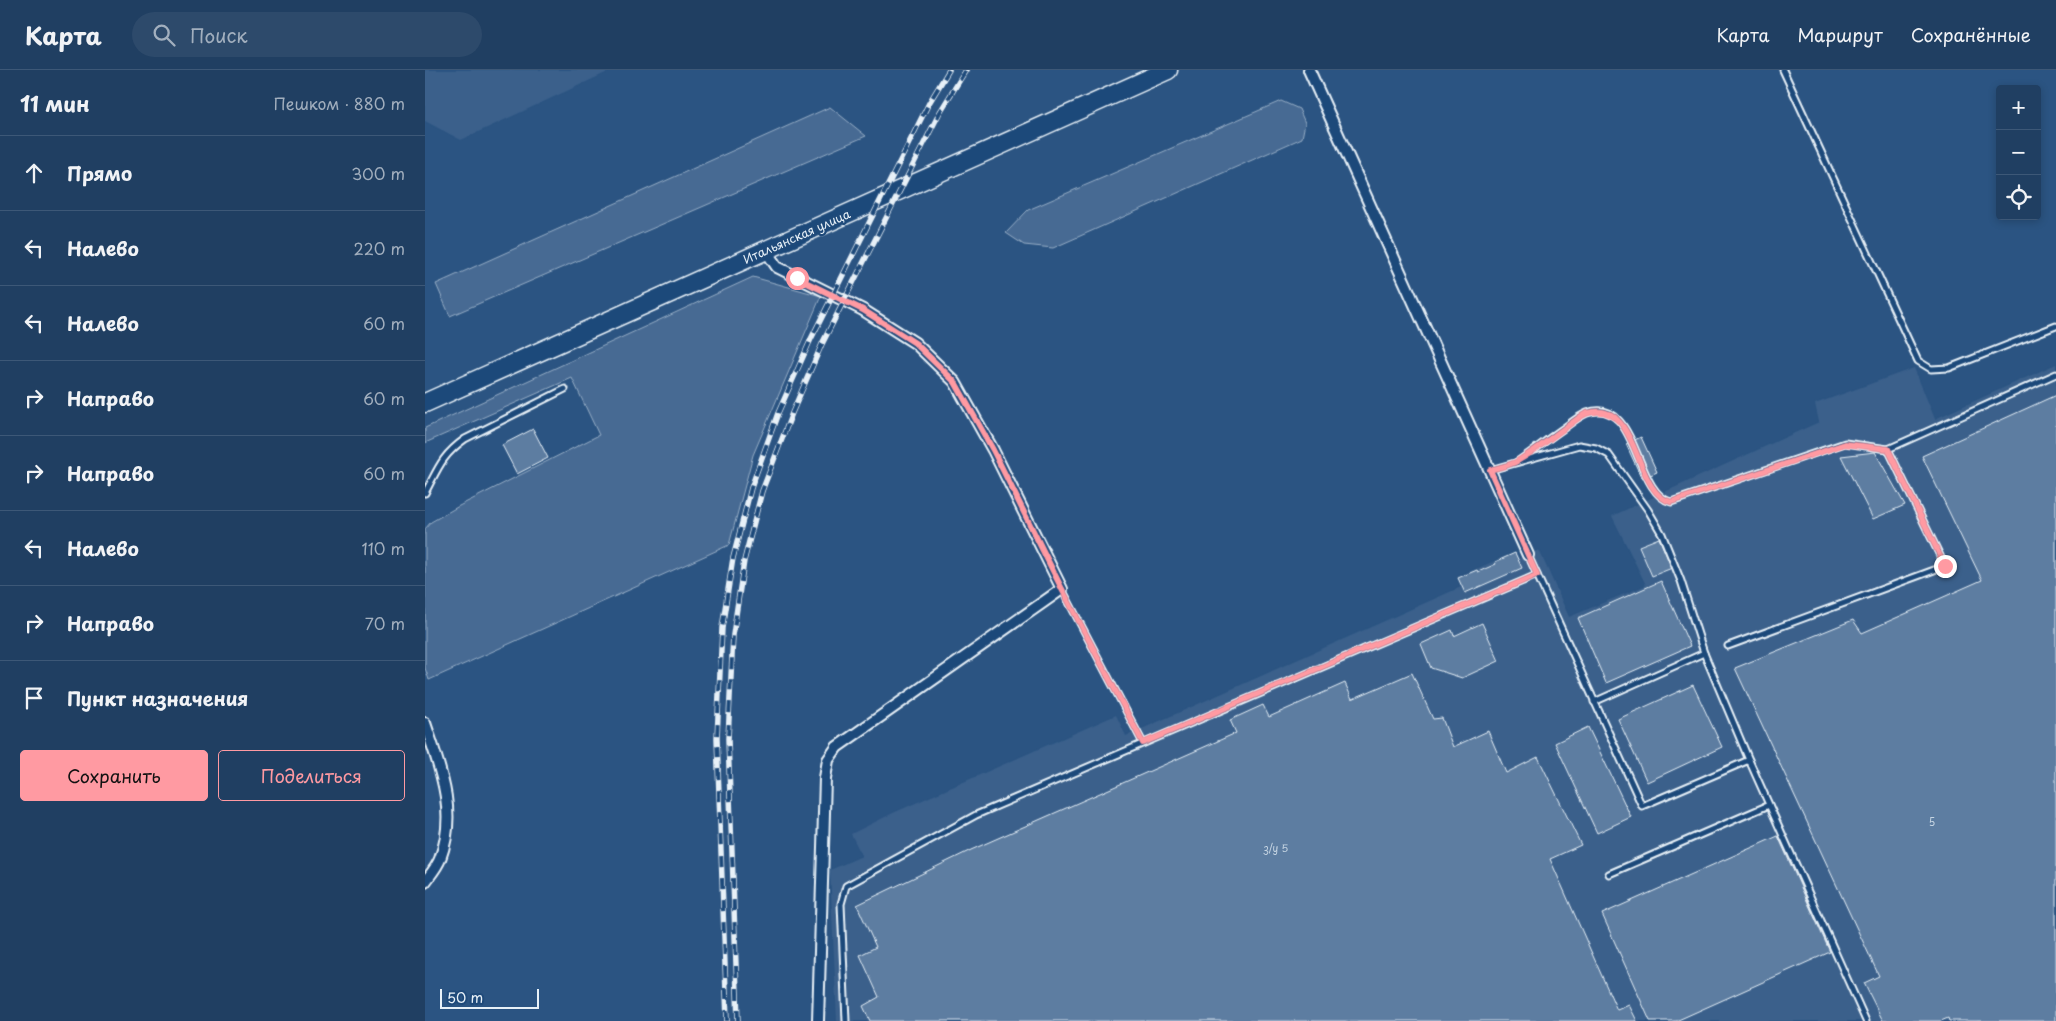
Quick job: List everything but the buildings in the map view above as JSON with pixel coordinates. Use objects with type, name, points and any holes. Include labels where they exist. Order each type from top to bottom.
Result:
[{"type":"highway","name":"Итальянская улица","points":[[430,399],[766,251],[1168,70]]},
{"type":"street","points":[[1309,70],[1528,555]]},
{"type":"street","points":[[766,251],[777,267],[863,310],[915,343],[955,382],[993,450],[1062,589],[837,746],[828,760],[825,788],[818,1021]]},
{"type":"street","points":[[425,723],[445,788],[449,815],[446,839],[439,861],[425,882]]},
{"type":"lane","points":[[1783,70],[1919,361],[1931,369],[1949,368],[2056,326]]},
{"type":"lane","points":[[1517,462],[1585,413],[1600,410],[1613,415],[1626,430],[1654,492],[1663,500],[1671,502],[1845,444],[1888,449],[2056,374]]},
{"type":"lane","points":[[425,493],[441,460],[454,447],[465,439],[565,389]]},
{"type":"lane","points":[[1490,470],[1579,445],[1596,448],[1609,456],[1648,510],[1662,534],[1681,581],[1704,654],[1749,760],[1866,1021]]},
{"type":"lane","points":[[1728,646],[1945,566],[1888,449]]},
{"type":"lane","points":[[1528,555],[1642,806],[1749,760]]},
{"type":"lane","points":[[845,1021],[841,904],[846,886],[976,815],[1537,575]]},
{"type":"lane","points":[[1062,589],[1143,743]]},
{"type":"lane","points":[[1594,702],[1704,654]]},
{"type":"lane","points":[[1609,874],[1769,805]]},
{"type":"shaded area","points":[[425,70],[612,70],[461,140],[425,121]]},
{"type":"shaded area","points":[[1281,101],[1299,109],[1305,123],[1302,138],[1053,248],[1024,245],[1006,233],[1028,210]]},
{"type":"shaded area","points":[[830,107],[866,136],[450,316],[436,284]]},
{"type":"shaded area","points":[[753,277],[821,296],[753,455],[729,545],[429,680],[425,668],[425,529],[431,522],[459,506],[599,435],[572,378],[425,443],[425,428]]},
{"type":"shaded area","points":[[2056,364],[2056,1021],[837,1021],[830,870],[862,856],[851,834],[893,813],[1116,715],[1126,736],[1461,587],[1457,577],[1516,552],[1519,559],[1539,550],[1569,617],[1646,585],[1612,516],[1819,422],[1815,404],[1914,368],[1935,419]]},
{"type":"railway","points":[[727,1021],[717,738],[722,628],[733,558],[751,488],[778,413],[811,339],[929,103],[949,70]]},
{"type":"railway","points":[[738,1021],[728,739],[733,635],[744,561],[762,491],[792,413],[822,344],[940,112],[966,70]]},
{"type":"route","points":[[797,278],[863,310],[915,343],[955,382],[993,450],[1062,589],[1143,743],[1537,575],[1490,470],[1517,462],[1585,413],[1600,410],[1613,415],[1626,430],[1654,492],[1663,500],[1671,502],[1845,444],[1888,449],[1945,566]]}]
